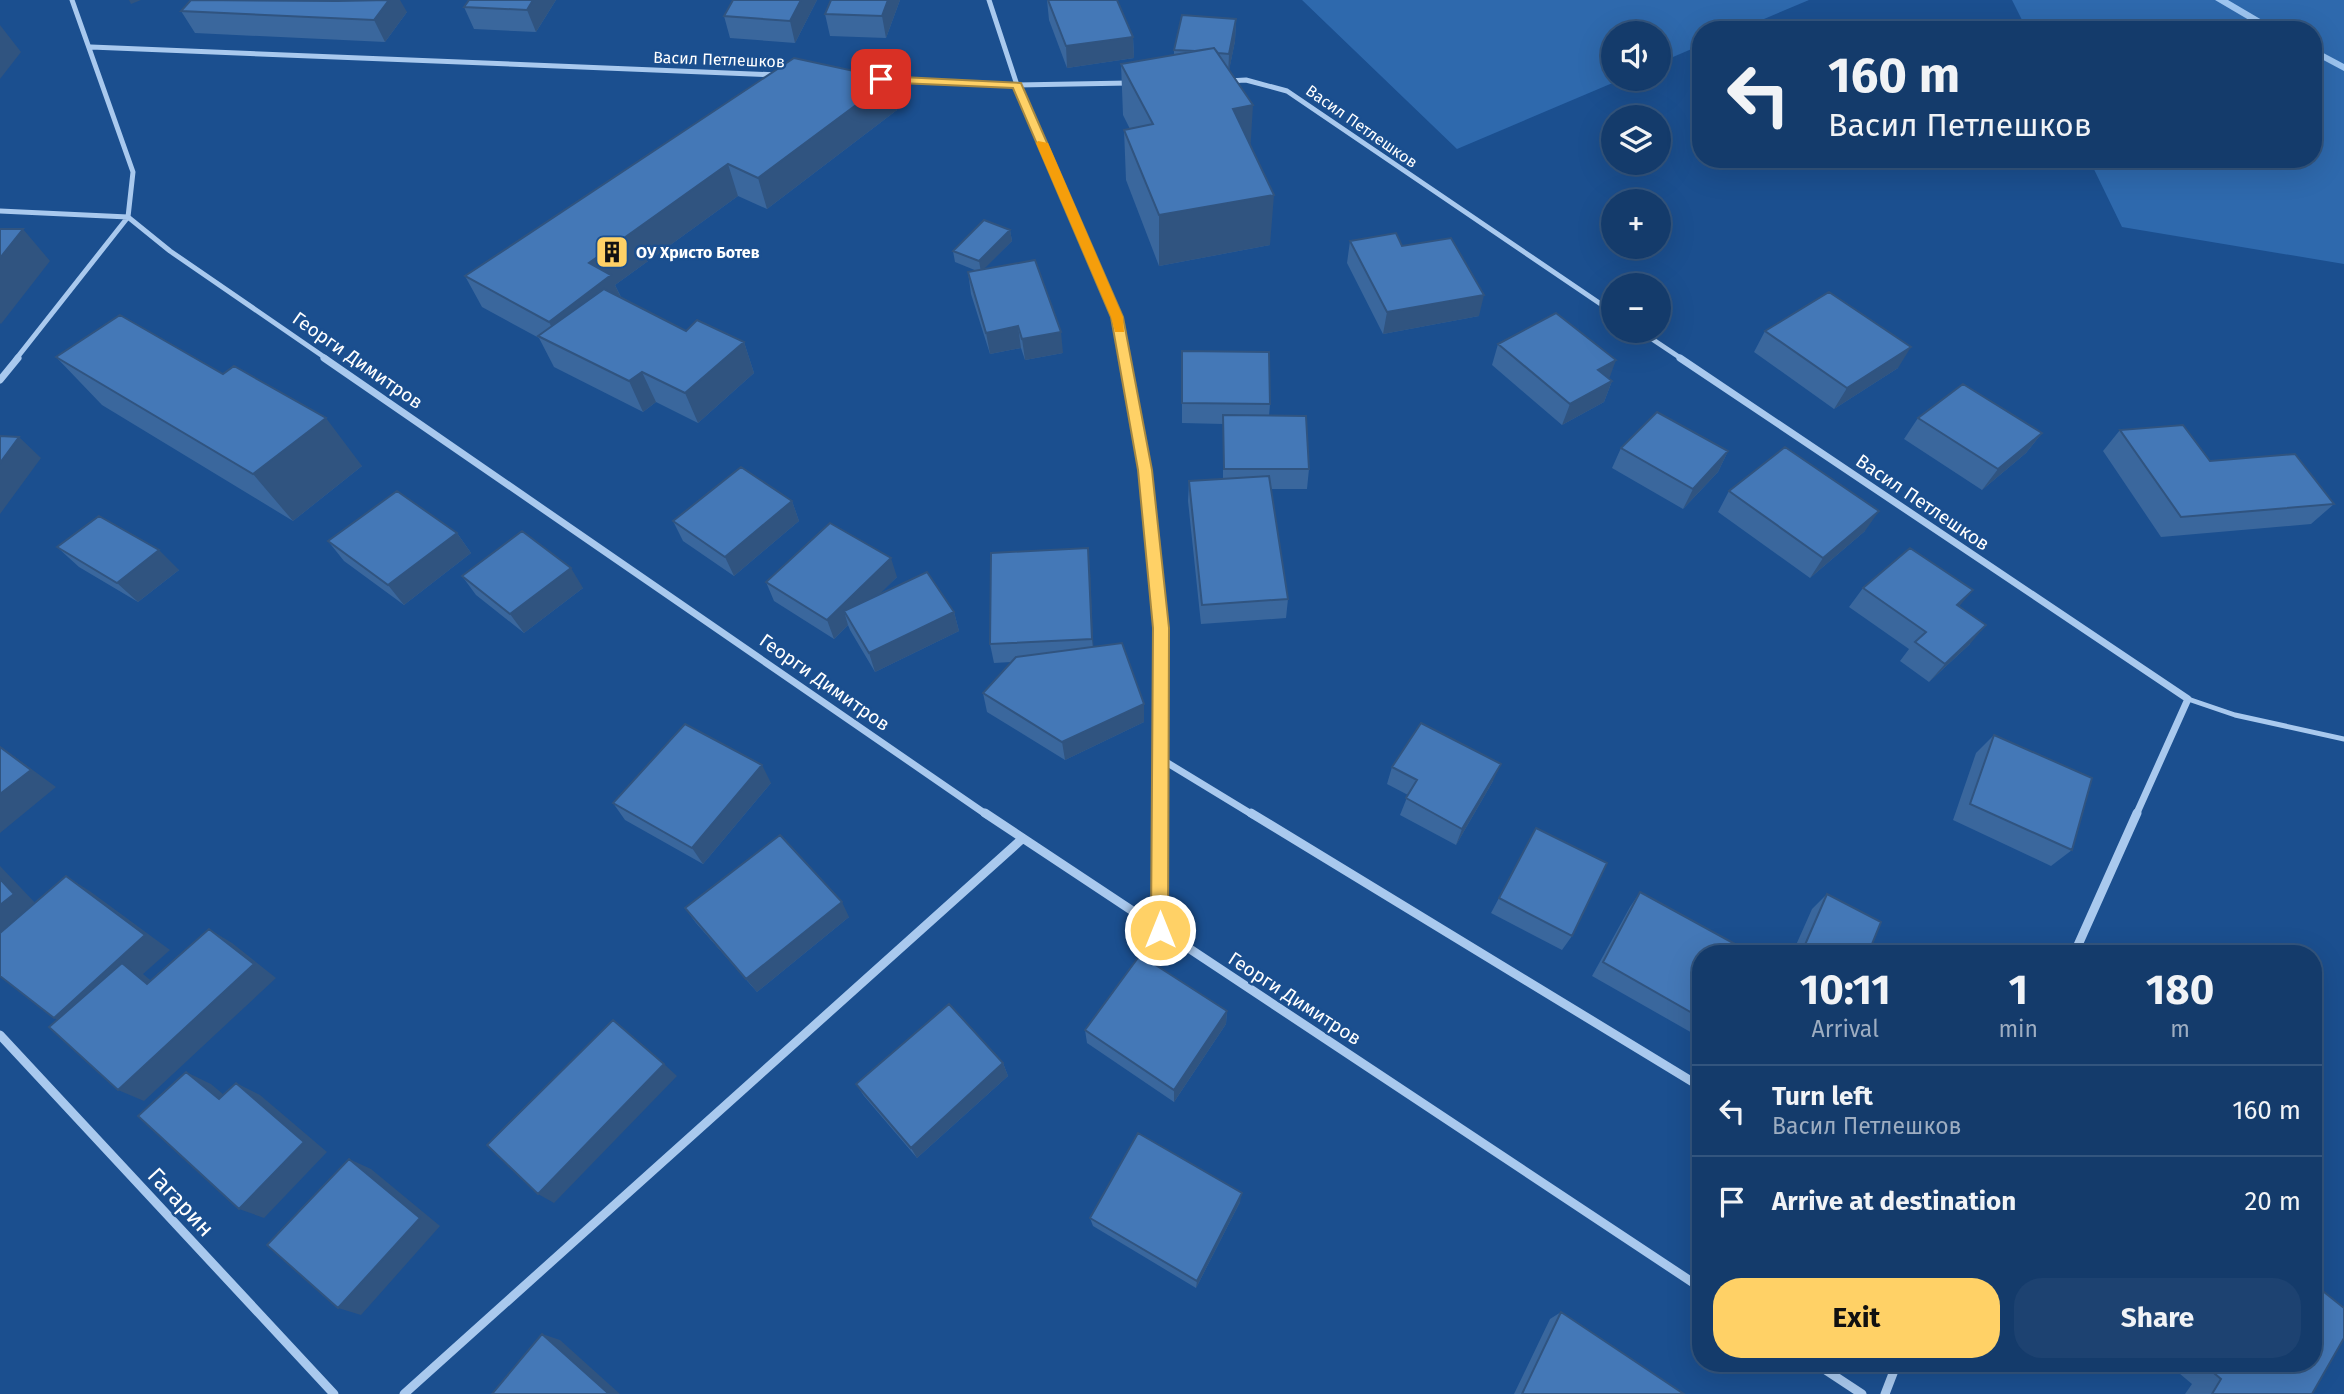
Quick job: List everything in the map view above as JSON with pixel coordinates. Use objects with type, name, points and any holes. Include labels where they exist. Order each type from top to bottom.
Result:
[{"type":"street","points":[[0,380],[128,217],[133,172],[91,47],[72,0]]},
{"type":"street","points":[[989,0],[1017,85],[1117,317],[1145,470],[1160,615],[1160,930]]},
{"type":"street","name":"Васил Петлешков","points":[[91,47],[782,75]]},
{"type":"street","points":[[879,79],[1017,85],[1138,83]]},
{"type":"street","name":"Васил Петлешков","points":[[1219,81],[1246,80],[1287,91],[1601,304]]},
{"type":"street","points":[[0,211],[128,217]]},
{"type":"street","name":"Георги Димитров","points":[[128,217],[170,251],[1022,839],[1692,1282]]},
{"type":"street","name":"Васил Петлешков","points":[[1658,343],[2188,699]]},
{"type":"street","points":[[2078,945],[2188,699]]},
{"type":"street","points":[[1161,759],[1692,1082]]},
{"type":"street","points":[[404,1394],[1022,839]]},
{"type":"street","name":"Гагарин","points":[[0,1035],[334,1394]]},
{"type":"street","points":[[1829,1372],[1862,1394]]},
{"type":"street","points":[[1885,1394],[1894,1372]]},
{"type":"lane","points":[[2188,699],[2235,715],[2344,739]]},
{"type":"shaded area","points":[[1302,0],[1809,0],[1759,21],[1692,21],[1692,49],[1671,58],[1671,21],[1601,21],[1601,88],[1457,149]]},
{"type":"shaded area","points":[[2012,0],[2344,0],[2344,264],[2122,227],[2093,168],[2322,168],[2322,21],[2022,21]]},
{"type":"building","points":[[191,0],[389,0],[374,20],[181,11]]},
{"type":"building","points":[[469,0],[533,0],[527,10],[464,7]]},
{"type":"building","points":[[733,0],[801,0],[790,21],[724,16]]},
{"type":"building","points":[[831,0],[888,0],[882,16],[825,14]]},
{"type":"building","points":[[1048,0],[1117,0],[1133,37],[1066,46]]},
{"type":"building","points":[[1182,15],[1236,19],[1229,54],[1218,53],[1214,48],[1174,50]]},
{"type":"building","points":[[1214,48],[1253,105],[1233,109],[1274,195],[1159,215],[1124,130],[1153,124],[1121,64]]},
{"type":"building","points":[[794,58],[891,79],[758,178],[728,164],[589,263],[611,275],[549,322],[465,276]]},
{"type":"building","points":[[984,220],[1010,230],[979,261],[953,251]]},
{"type":"building","points":[[0,229],[23,229],[0,258]]},
{"type":"building","points":[[1396,233],[1402,246],[1451,238],[1484,295],[1387,312],[1350,241]]},
{"type":"building","points":[[1035,260],[1061,332],[1022,339],[1018,326],[986,333],[968,272]]},
{"type":"building","points":[[604,289],[686,331],[697,320],[744,342],[685,393],[642,372],[629,381],[538,336]]},
{"type":"building","points":[[1829,292],[1911,347],[1847,388],[1765,331]]},
{"type":"building","points":[[1556,313],[1616,360],[1598,370],[1612,381],[1570,404],[1498,344]]},
{"type":"building","points":[[120,315],[223,374],[234,366],[326,418],[253,474],[56,357]]},
{"type":"building","points":[[1182,351],[1269,352],[1270,404],[1182,403]]},
{"type":"building","points":[[1963,384],[2042,433],[1998,469],[1918,418]]},
{"type":"building","points":[[1657,412],[1728,451],[1693,489],[1621,448]]},
{"type":"building","points":[[1223,415],[1306,416],[1309,469],[1224,469]]},
{"type":"building","points":[[2183,425],[2210,461],[2295,454],[2334,504],[2181,517],[2120,430]]},
{"type":"building","points":[[0,436],[19,437],[0,463]]},
{"type":"building","points":[[1785,447],[1879,511],[1823,558],[1729,491]]},
{"type":"building","points":[[741,467],[792,501],[725,557],[673,521]]},
{"type":"building","points":[[1269,476],[1288,599],[1202,605],[1189,481]]},
{"type":"building","points":[[397,491],[457,533],[388,585],[328,541]]},
{"type":"building","points":[[99,516],[159,550],[117,583],[57,547]]},
{"type":"building","points":[[830,523],[891,558],[827,620],[766,582]]},
{"type":"building","points":[[522,531],[571,568],[510,614],[462,576]]},
{"type":"building","points":[[1088,548],[1092,639],[990,644],[991,553]]},
{"type":"building","points":[[1910,548],[1973,590],[1957,605],[1986,625],[1945,664],[1915,642],[1926,632],[1863,588]]},
{"type":"building","points":[[927,572],[954,612],[869,653],[844,611]]},
{"type":"building","points":[[1122,643],[1144,704],[1062,742],[983,693],[1016,657]]},
{"type":"building","points":[[1421,723],[1501,764],[1462,829],[1406,798],[1417,780],[1392,767]]},
{"type":"building","points":[[685,724],[762,765],[692,848],[613,803]]},
{"type":"building","points":[[1994,735],[2092,778],[2072,850],[1970,804]]},
{"type":"building","points":[[0,747],[31,770],[0,794]]},
{"type":"building","points":[[1536,828],[1607,863],[1572,936],[1499,898]]},
{"type":"building","points":[[780,835],[842,902],[746,979],[685,908]]},
{"type":"building","points":[[66,876],[145,935],[54,1018],[0,976],[0,933]]},
{"type":"building","points":[[0,879],[14,894],[0,905]]},
{"type":"building","points":[[1640,892],[1735,944],[1692,945],[1692,1013],[1603,962]]},
{"type":"building","points":[[1827,894],[1881,922],[1872,945],[1805,945]]},
{"type":"building","points":[[209,929],[254,964],[118,1090],[49,1027],[122,963],[147,984]]},
{"type":"building","points":[[1140,955],[1227,1011],[1174,1090],[1085,1030]]},
{"type":"building","points":[[949,1004],[1003,1063],[911,1148],[856,1084]]},
{"type":"building","points":[[613,1020],[664,1064],[538,1194],[487,1145]]},
{"type":"building","points":[[186,1072],[219,1099],[236,1083],[304,1142],[239,1209],[138,1116]]},
{"type":"building","points":[[1138,1133],[1242,1193],[1197,1281],[1090,1218]]},
{"type":"building","points":[[349,1159],[420,1218],[338,1308],[267,1245]]},
{"type":"building","points":[[2322,1290],[2344,1308],[2344,1338],[2312,1394],[2212,1394],[2221,1379],[2213,1372],[2322,1372]]},
{"type":"building","points":[[1561,1312],[1684,1394],[1522,1394]]},
{"type":"building","points":[[542,1334],[609,1394],[492,1394]]},
{"type":"waterway","points":[[2220,0],[2258,21]]},
{"type":"waterway","points":[[2322,56],[2344,68]]},
{"type":"slow traffic","points":[[1042,143],[1117,317],[1119,329]]},
{"type":"place","name":"ОУ Христо Ботев","points":[[612,252]]},
{"type":"route","points":[[881,79],[1017,85],[1117,317],[1145,470],[1161,628],[1160,930]]}]
